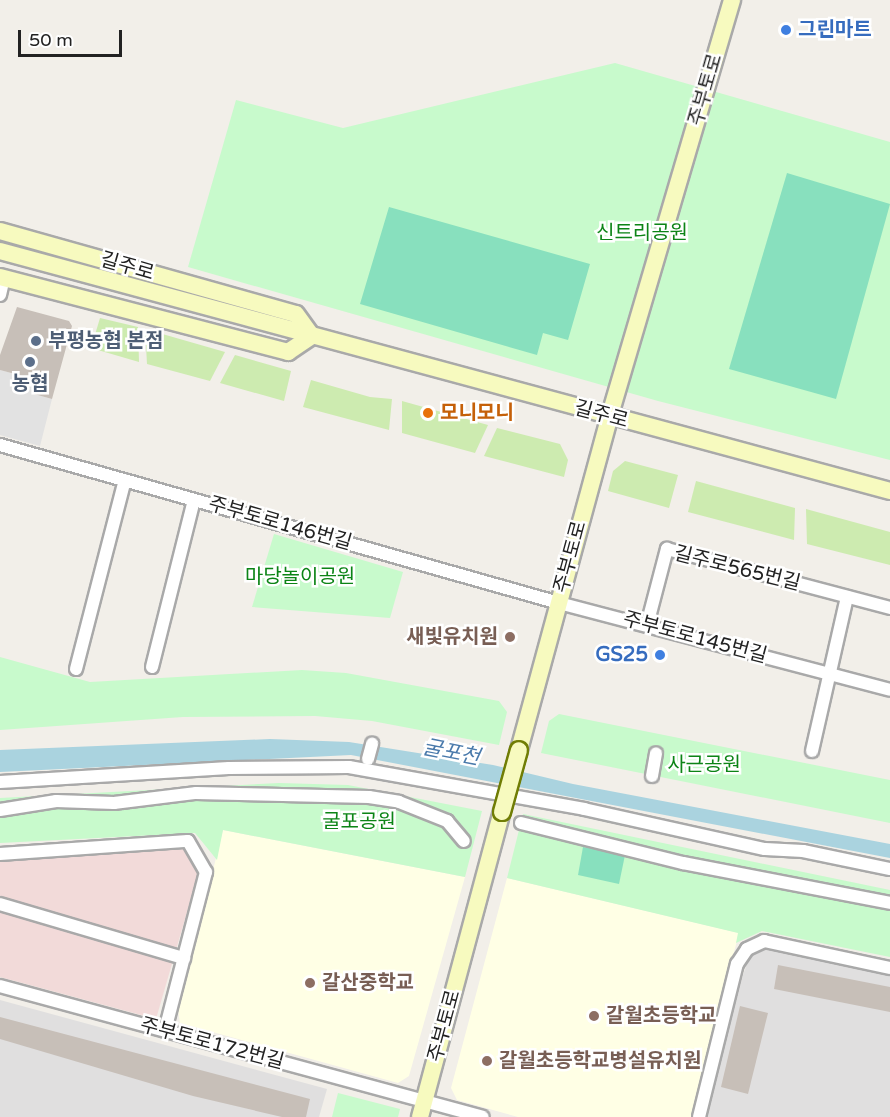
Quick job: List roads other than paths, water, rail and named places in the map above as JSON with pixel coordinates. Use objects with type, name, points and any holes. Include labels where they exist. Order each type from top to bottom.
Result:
[{"type":"main road","name":"주부토로","points":[[422,1109],[609,418],[732,0]]},
{"type":"main road","name":"길주로","points":[[0,231],[297,314],[312,336]]},
{"type":"main road","name":"길주로","points":[[0,251],[609,418],[890,491]]},
{"type":"main road","points":[[1,284],[288,352],[312,336]]},
{"type":"street","name":"주부토로146번길","points":[[0,445],[559,603]]},
{"type":"street","points":[[76,669],[124,480]]},
{"type":"street","points":[[152,667],[194,500]]},
{"type":"street","name":"길주로565번길","points":[[647,625],[667,549],[847,597]]},
{"type":"street","points":[[812,752],[847,597],[890,608]]},
{"type":"street","name":"주부토로145번길","points":[[559,603],[890,690]]},
{"type":"street","points":[[369,759],[372,744]]},
{"type":"street","points":[[652,776],[656,753]]},
{"type":"street","points":[[0,782],[228,768],[349,767],[584,809],[765,849],[804,851],[890,869]]},
{"type":"street","points":[[0,810],[56,801],[114,803],[229,798],[399,802],[447,821],[464,841]]},
{"type":"street","points":[[521,823],[683,863],[890,903]]},
{"type":"street","points":[[0,854],[188,841],[206,872],[165,1031]]},
{"type":"street","points":[[0,904],[184,958]]},
{"type":"street","points":[[699,1117],[736,964],[747,949],[764,941],[890,968]]},
{"type":"street","name":"주부토로172번길","points":[[0,986],[165,1031],[422,1109],[483,1117]]},
{"type":"water","name":"굴포천","points":[[270,739],[349,742],[493,765],[573,784],[890,844],[890,858],[351,755],[0,772],[0,750]]},
{"type":"place","name":"그린마트","points":[[786,30]]},
{"type":"place","name":"부평농협 본점","points":[[36,341]]},
{"type":"place","name":"농협","points":[[30,362]]},
{"type":"place","name":"모니모니","points":[[428,413]]},
{"type":"place","name":"새빛유치원","points":[[510,637]]},
{"type":"place","name":"GS25","points":[[660,655]]},
{"type":"place","name":"갈산중학교","points":[[310,983]]},
{"type":"place","name":"갈월초등학교","points":[[594,1016]]},
{"type":"place","name":"갈월초등학교병설유치원","points":[[487,1061]]},
{"type":"park label","name":"신트리공원","points":[[642,233]]},
{"type":"park label","name":"마당놀이공원","points":[[300,577]]},
{"type":"park label","name":"사근공원","points":[[704,765]]},
{"type":"park label","name":"굴포공원","points":[[359,822]]}]
